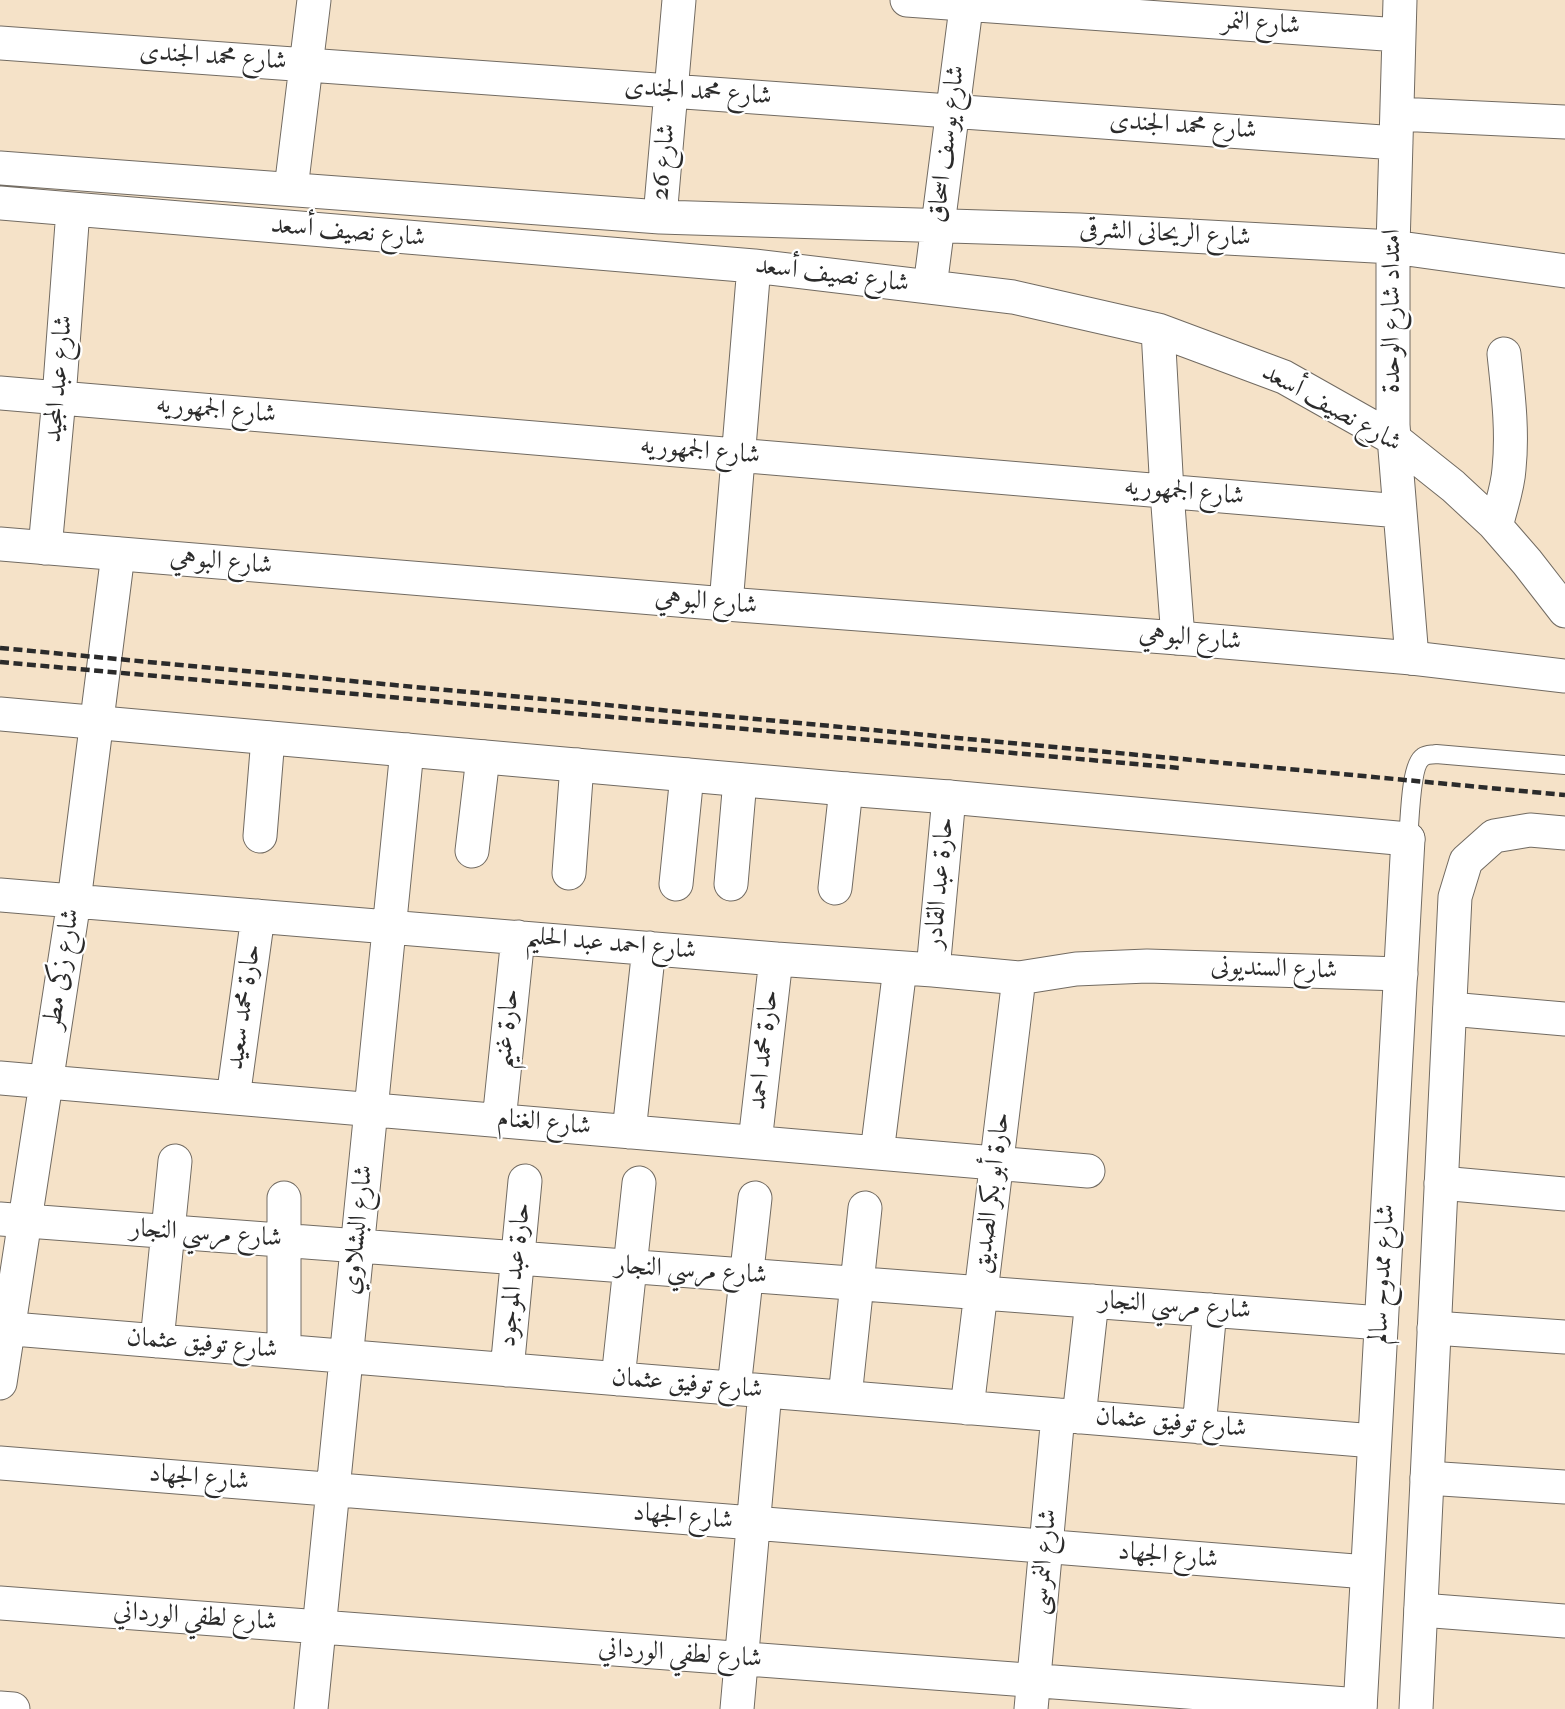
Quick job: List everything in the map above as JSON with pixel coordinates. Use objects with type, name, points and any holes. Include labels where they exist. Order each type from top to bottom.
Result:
[{"type":"street","points":[[291,189],[314,0]]},
{"type":"street","name":"شارع 26","points":[[660,217],[679,0]]},
{"type":"street","name":"شارع النمر","points":[[907,0],[967,2],[1399,35]]},
{"type":"street","name":"امتداد شارع الوحدة","points":[[1400,0],[1393,247],[1394,439],[1412,658]]},
{"type":"street","name":"شارع يوسف اسحاق","points":[[930,287],[967,2]]},
{"type":"street","name":"شارع محمد الجندى","points":[[0,43],[953,111],[1396,128],[1565,122]]},
{"type":"street","name":"شارع نصيف أسعد","points":[[0,168],[660,217],[938,227]]},
{"type":"street","name":"شارع نصيف أسعد","points":[[0,203],[754,266],[1013,297],[1158,330],[1284,377],[1394,439],[1453,486],[1494,524],[1527,561],[1565,611]]},
{"type":"street","name":"شارع عبد المجيد","points":[[45,548],[73,210]]},
{"type":"street","name":"شارع الريحانى الشرقى","points":[[938,227],[1079,230],[1393,247],[1565,271]]},
{"type":"street","points":[[726,604],[754,266]]},
{"type":"street","points":[[1158,330],[1178,638]]},
{"type":"street","points":[[1494,524],[1498,519],[1509,472],[1511,447],[1504,354]]},
{"type":"street","name":"شارع الجمهوريه","points":[[0,393],[1400,511]]},
{"type":"street","name":"شارع البوهي","points":[[0,544],[726,604],[1178,638],[1412,658],[1565,676]]},
{"type":"street","name":"شارع زكى مطر","points":[[0,1383],[12,1220],[46,1082],[74,901],[118,554]]},
{"type":"street","points":[[0,714],[740,780],[949,796],[1408,839]]},
{"type":"street","points":[[260,836],[268,738]]},
{"type":"street","name":"شارع البشلاوي","points":[[311,1709],[407,750]]},
{"type":"street","points":[[472,851],[483,757]]},
{"type":"street","points":[[568,873],[577,765]]},
{"type":"street","points":[[676,884],[687,775]]},
{"type":"street","points":[[730,884],[740,780]]},
{"type":"street","points":[[835,888],[846,789]]},
{"type":"street","name":"حارة عبد القادر","points":[[933,970],[949,796]]},
{"type":"street","name":"شارع ممدوح سالم","points":[[1416,1709],[1455,897],[1466,861],[1494,836],[1530,830],[1565,833]]},
{"type":"street","name":"شارع ممدوح سالم","points":[[1360,1707],[1408,839]]},
{"type":"street","name":"شارع احمد عبد الحليم","points":[[0,895],[1019,978],[1076,969],[1147,966]]},
{"type":"street","name":"حارة محمد سعيد","points":[[232,1098],[258,916]]},
{"type":"street","name":"حارة غنيم","points":[[499,1120],[518,937]]},
{"type":"street","points":[[630,1132],[649,948]]},
{"type":"street","name":"حارة محمد احمد","points":[[755,1142],[776,958]]},
{"type":"street","name":"شارع السنديونى","points":[[1147,966],[1401,974]]},
{"type":"street","points":[[877,1153],[900,968]]},
{"type":"street","name":"حارة أبو بكر الصديق","points":[[966,1408],[1019,978]]},
{"type":"street","points":[[1450,1008],[1565,1019]]},
{"type":"street","name":"شارع الغنام","points":[[0,1078],[1088,1171]]},
{"type":"street","points":[[157,1341],[175,1161]]},
{"type":"street","name":"حارة عبد الموجود","points":[[507,1370],[525,1181]]},
{"type":"street","points":[[1441,1183],[1565,1194]]},
{"type":"street","points":[[618,1379],[639,1184]]},
{"type":"street","points":[[284,1351],[285,1198]]},
{"type":"street","points":[[737,1709],[753,1524],[746,1276],[756,1198]]},
{"type":"street","points":[[845,1397],[865,1208]]},
{"type":"street","name":"شارع مرسي النجار","points":[[12,1220],[1382,1323]]},
{"type":"street","name":"شارع النمرسى","points":[[1032,1695],[1046,1547],[1092,1301]]},
{"type":"street","points":[[1199,1426],[1210,1310]]},
{"type":"street","name":"شارع توفيق عثمان","points":[[4,1328],[1374,1441]]},
{"type":"street","points":[[1434,1328],[1565,1337]]},
{"type":"street","name":"شارع الجهاد","points":[[0,1463],[1367,1572]]},
{"type":"street","points":[[1427,1478],[1565,1487]]},
{"type":"street","name":"شارع لطفي الورداني","points":[[0,1604],[741,1659],[1032,1695],[1360,1707]]},
{"type":"street","points":[[1421,1610],[1565,1621]]},
{"type":"street","points":[[0,1708],[13,1709]]},
{"type":"lane","points":[[1408,839],[1414,774],[1421,758],[1427,755],[1565,765]]},
{"type":"railway","points":[[0,648],[1565,795]]},
{"type":"railway","points":[[0,662],[1180,768]]}]
